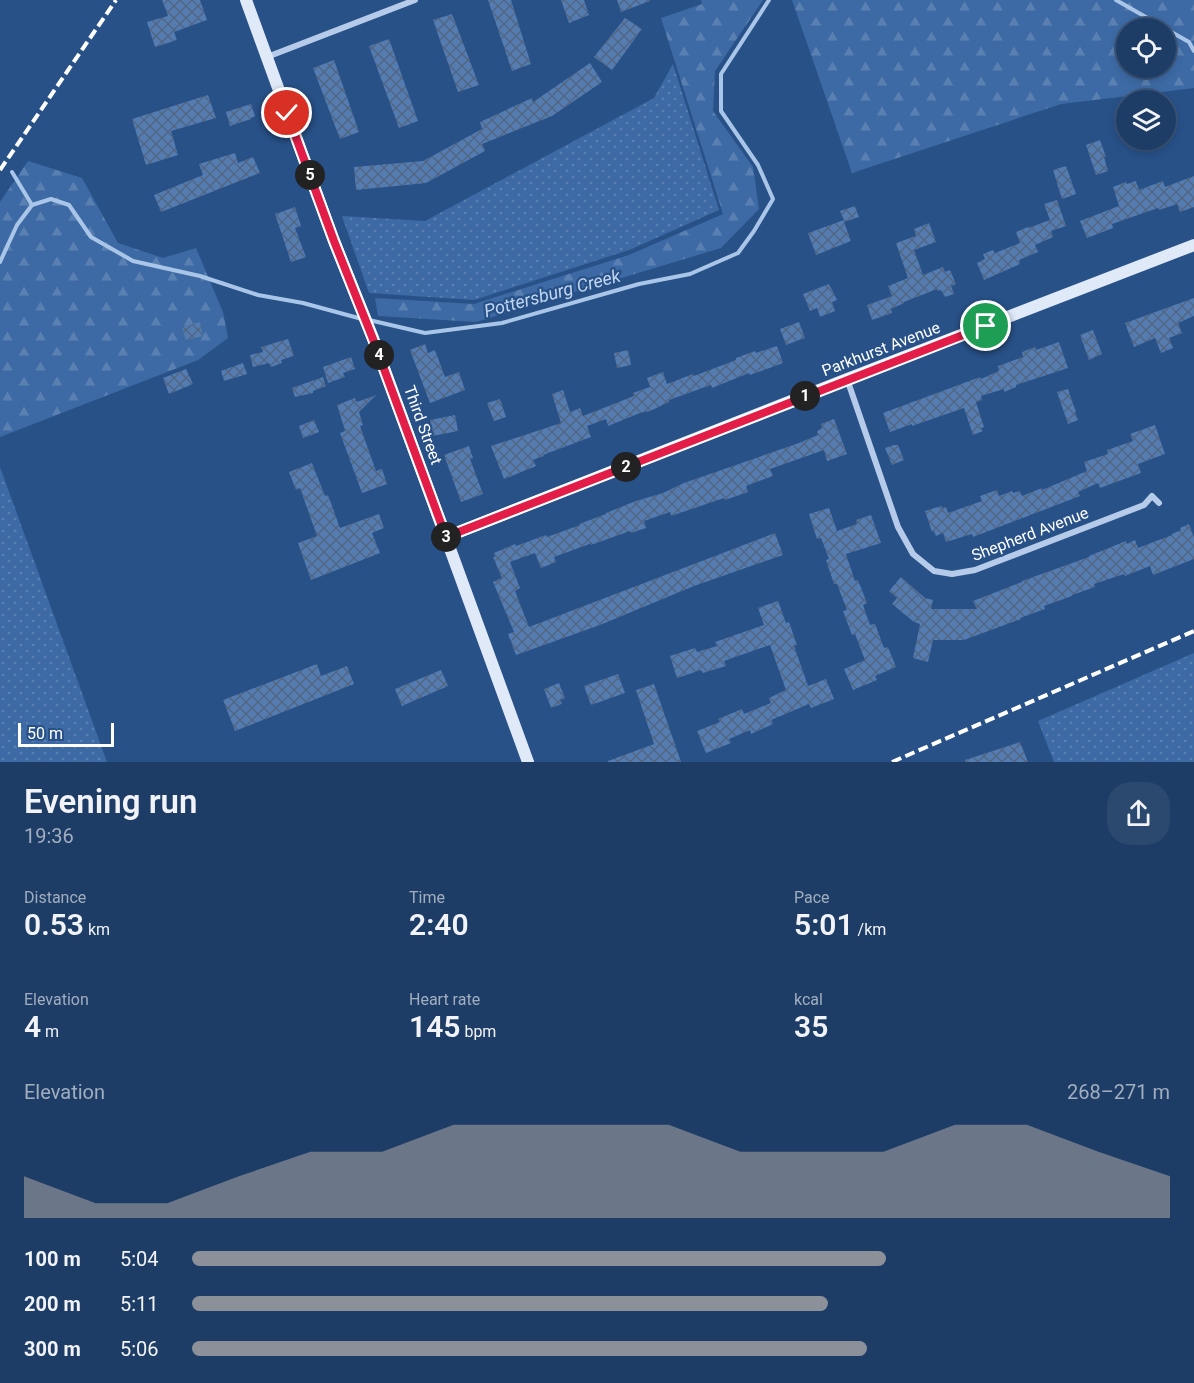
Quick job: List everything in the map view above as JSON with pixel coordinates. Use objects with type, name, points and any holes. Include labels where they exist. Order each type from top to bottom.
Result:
[{"type":"street","name":"Third Street","points":[[246,0],[528,762]]},
{"type":"street","points":[[266,57],[415,0]]},
{"type":"street","name":"Parkhurst Avenue","points":[[446,537],[1194,245]]},
{"type":"street","name":"Shepherd Avenue","points":[[847,379],[898,527],[913,554],[934,571],[952,574],[975,570],[1144,505],[1152,495],[1159,503]]},
{"type":"green space","points":[[701,0],[763,0],[715,71],[713,111],[753,167],[759,209],[721,248],[476,322],[378,316],[375,298],[474,304],[629,255],[723,214],[661,18],[702,4]]},
{"type":"green space","points":[[792,0],[1194,0],[1194,88],[1116,90],[1116,97],[1061,104],[852,173]]},
{"type":"green space","points":[[673,64],[719,210],[629,250],[474,300],[369,293],[342,216],[425,221],[654,98]]},
{"type":"green space","points":[[28,161],[82,178],[118,243],[163,258],[196,248],[223,312],[228,338],[198,360],[0,437],[0,202]]},
{"type":"green space","points":[[0,467],[107,762],[0,762]]},
{"type":"green space","points":[[1194,653],[1194,762],[1054,762],[1038,721]]},
{"type":"building","points":[[162,0],[200,0],[207,20],[174,32],[177,40],[155,47],[147,22],[168,16]]},
{"type":"building","points":[[488,0],[511,0],[531,64],[512,71]]},
{"type":"building","points":[[561,0],[584,0],[589,15],[569,23]]},
{"type":"building","points":[[617,0],[650,0],[650,1],[621,12]]},
{"type":"building","points":[[452,14],[479,85],[458,92],[433,20]]},
{"type":"building","points":[[625,18],[642,29],[612,70],[594,57]]},
{"type":"building","points":[[389,39],[418,121],[399,128],[369,46]]},
{"type":"building","points":[[334,60],[359,132],[340,139],[313,68]]},
{"type":"building","points":[[590,63],[602,82],[552,116],[482,144],[485,151],[426,183],[356,190],[354,167],[423,161],[482,129],[480,122],[532,98],[533,102]]},
{"type":"building","points":[[208,95],[216,118],[171,131],[178,155],[146,165],[132,119]]},
{"type":"building","points":[[251,104],[255,116],[230,126],[226,112]]},
{"type":"building","points":[[1100,140],[1108,171],[1096,175],[1086,145]]},
{"type":"building","points":[[235,153],[238,163],[253,157],[260,173],[161,212],[154,195],[203,175],[199,164]]},
{"type":"building","points":[[1066,166],[1076,194],[1062,199],[1053,170]]},
{"type":"building","points":[[1194,176],[1194,207],[1180,212],[1177,204],[1159,210],[1158,208],[1112,224],[1113,228],[1087,238],[1080,221],[1119,206],[1113,187],[1136,181],[1139,190],[1163,181],[1165,187]]},
{"type":"building","points":[[1057,200],[1066,226],[1051,231],[1053,237],[1035,245],[1038,252],[1019,260],[1020,264],[984,280],[977,263],[985,259],[983,254],[993,250],[995,253],[1020,243],[1016,232],[1050,220],[1044,204]]},
{"type":"building","points":[[855,206],[859,217],[844,222],[851,241],[816,255],[808,233],[844,220],[840,211]]},
{"type":"building","points":[[295,207],[301,226],[295,228],[306,257],[291,262],[275,214]]},
{"type":"building","points":[[929,223],[936,242],[914,250],[923,275],[943,267],[945,272],[950,270],[956,284],[951,286],[954,294],[945,297],[941,290],[937,291],[937,289],[904,302],[891,309],[892,313],[872,320],[867,305],[892,296],[888,286],[908,278],[896,243],[916,236],[914,229]]},
{"type":"building","points":[[829,284],[837,300],[832,302],[835,311],[820,317],[817,308],[810,311],[803,294]]},
{"type":"building","points":[[1194,298],[1194,316],[1178,323],[1182,333],[1169,338],[1173,348],[1161,353],[1155,338],[1134,347],[1125,323]]},
{"type":"building","points":[[200,322],[203,336],[186,340],[182,327]]},
{"type":"building","points":[[799,322],[805,338],[786,345],[780,329]]},
{"type":"building","points":[[1093,330],[1102,354],[1089,360],[1080,335]]},
{"type":"building","points":[[288,339],[294,356],[281,360],[282,363],[271,367],[269,363],[253,367],[250,355],[263,352],[261,347]]},
{"type":"building","points":[[1059,342],[1068,368],[1016,385],[1004,392],[1004,389],[981,396],[982,400],[976,402],[984,427],[981,428],[983,431],[973,435],[964,408],[890,432],[883,413],[980,377],[981,379],[999,371],[998,366],[1023,357],[1022,352]]},
{"type":"building","points":[[425,344],[428,353],[435,350],[445,377],[459,372],[465,390],[430,403],[410,350]]},
{"type":"building","points":[[777,346],[783,363],[750,375],[749,373],[712,388],[711,385],[669,400],[650,411],[608,426],[606,419],[587,426],[591,437],[543,455],[533,460],[536,466],[504,479],[491,446],[561,423],[552,394],[563,390],[570,412],[580,408],[583,416],[634,396],[633,393],[650,387],[647,378],[663,372],[667,384],[693,374],[694,376],[755,351],[756,353]]},
{"type":"building","points":[[628,350],[631,365],[617,368],[614,353]]},
{"type":"building","points":[[351,357],[355,369],[343,373],[345,377],[328,383],[323,367]]},
{"type":"building","points":[[243,363],[247,374],[224,381],[221,371]]},
{"type":"building","points":[[186,369],[193,384],[169,394],[163,378]]},
{"type":"building","points":[[323,377],[326,386],[313,393],[295,397],[292,388]]},
{"type":"building","points":[[1068,389],[1078,420],[1068,424],[1057,392]]},
{"type":"building","points":[[376,395],[359,412],[363,425],[360,426],[376,471],[382,469],[387,484],[362,493],[340,433],[345,431],[337,405],[355,398],[357,402]]},
{"type":"building","points":[[500,399],[506,417],[494,421],[487,403]]},
{"type":"building","points":[[455,415],[458,431],[433,436],[430,420]]},
{"type":"building","points":[[834,419],[847,454],[827,461],[824,450],[770,469],[773,476],[746,486],[748,492],[671,516],[670,512],[644,521],[646,528],[631,533],[630,531],[591,545],[591,543],[554,557],[556,562],[541,568],[535,553],[510,562],[520,588],[515,591],[529,627],[775,533],[783,555],[694,586],[600,625],[516,655],[508,634],[514,632],[493,582],[502,578],[493,557],[495,557],[494,553],[515,544],[516,546],[546,535],[547,537],[684,483],[799,443],[818,435],[817,431],[822,428],[821,424]]},
{"type":"building","points":[[314,420],[319,432],[303,438],[299,426]]},
{"type":"building","points":[[1155,425],[1165,454],[1138,464],[1141,473],[1100,488],[1098,483],[1078,492],[1080,496],[973,537],[972,534],[946,542],[943,533],[936,536],[934,531],[932,532],[925,511],[941,506],[946,507],[948,513],[982,501],[980,496],[997,490],[999,496],[1012,491],[1013,493],[1020,491],[1022,496],[1042,488],[1042,490],[1087,471],[1084,462],[1108,454],[1107,450],[1133,441],[1130,434]]},
{"type":"building","points":[[898,445],[904,460],[892,465],[885,448]]},
{"type":"building","points":[[469,446],[473,458],[470,459],[483,494],[461,502],[444,455]]},
{"type":"building","points":[[312,463],[325,496],[328,495],[340,528],[379,514],[384,528],[372,533],[380,553],[311,580],[298,543],[317,536],[300,488],[296,490],[289,472]]},
{"type":"building","points":[[829,508],[837,531],[857,524],[856,520],[871,515],[881,543],[846,554],[855,581],[858,580],[867,603],[863,605],[870,625],[875,624],[884,648],[888,647],[896,667],[875,676],[877,680],[853,690],[844,669],[865,660],[855,634],[852,635],[843,611],[847,610],[837,584],[834,584],[826,560],[829,559],[821,538],[817,539],[809,514]]},
{"type":"building","points":[[1189,524],[1194,537],[1194,559],[1153,575],[1150,566],[1125,576],[1124,574],[1094,584],[1095,587],[1044,606],[1045,609],[964,640],[933,640],[928,662],[913,658],[920,624],[914,622],[892,604],[897,598],[889,591],[901,577],[925,598],[933,600],[931,609],[977,609],[973,601],[1022,581],[1126,541],[1127,544],[1135,540],[1138,548],[1172,535]]},
{"type":"building","points":[[778,601],[786,623],[789,622],[797,645],[794,646],[808,686],[826,679],[834,699],[811,708],[809,704],[771,720],[773,724],[751,734],[750,730],[729,739],[731,743],[706,753],[697,731],[720,722],[718,719],[742,709],[744,714],[771,703],[769,698],[786,690],[770,645],[724,661],[726,666],[703,673],[701,670],[677,678],[670,656],[695,648],[697,652],[717,646],[715,642],[764,625],[758,608]]},
{"type":"building","points":[[317,664],[321,676],[347,666],[354,684],[235,731],[223,700]]},
{"type":"building","points":[[441,670],[448,686],[402,706],[395,689]]},
{"type":"building","points":[[618,674],[625,693],[591,705],[584,686]]},
{"type":"building","points":[[559,683],[565,698],[560,700],[562,704],[551,708],[544,689]]},
{"type":"building","points":[[654,684],[681,762],[608,762],[654,744],[636,690]]},
{"type":"building","points":[[1020,742],[1028,762],[965,762],[965,760]]},
{"type":"waterway","name":"Pottersburg Creek","points":[[369,320],[425,333],[502,323],[639,284],[690,274],[738,253],[773,199],[758,165],[721,111],[721,74],[769,0]]},
{"type":"waterway","name":"Pottersburg Creek","points":[[1116,0],[1148,18]]},
{"type":"waterway","name":"Pottersburg Creek","points":[[1176,35],[1189,42],[1194,51]]},
{"type":"waterway","points":[[12,172],[32,205]]},
{"type":"waterway","name":"Pottersburg Creek","points":[[0,262],[17,225],[32,205],[51,199],[69,205],[91,237],[133,261],[200,276],[258,295],[303,303],[362,319]]},
{"type":"railway","points":[[0,170],[116,0]]},
{"type":"railway","points":[[892,762],[1194,631]]},
{"type":"route","points":[[287,113],[446,537],[986,326]]}]
